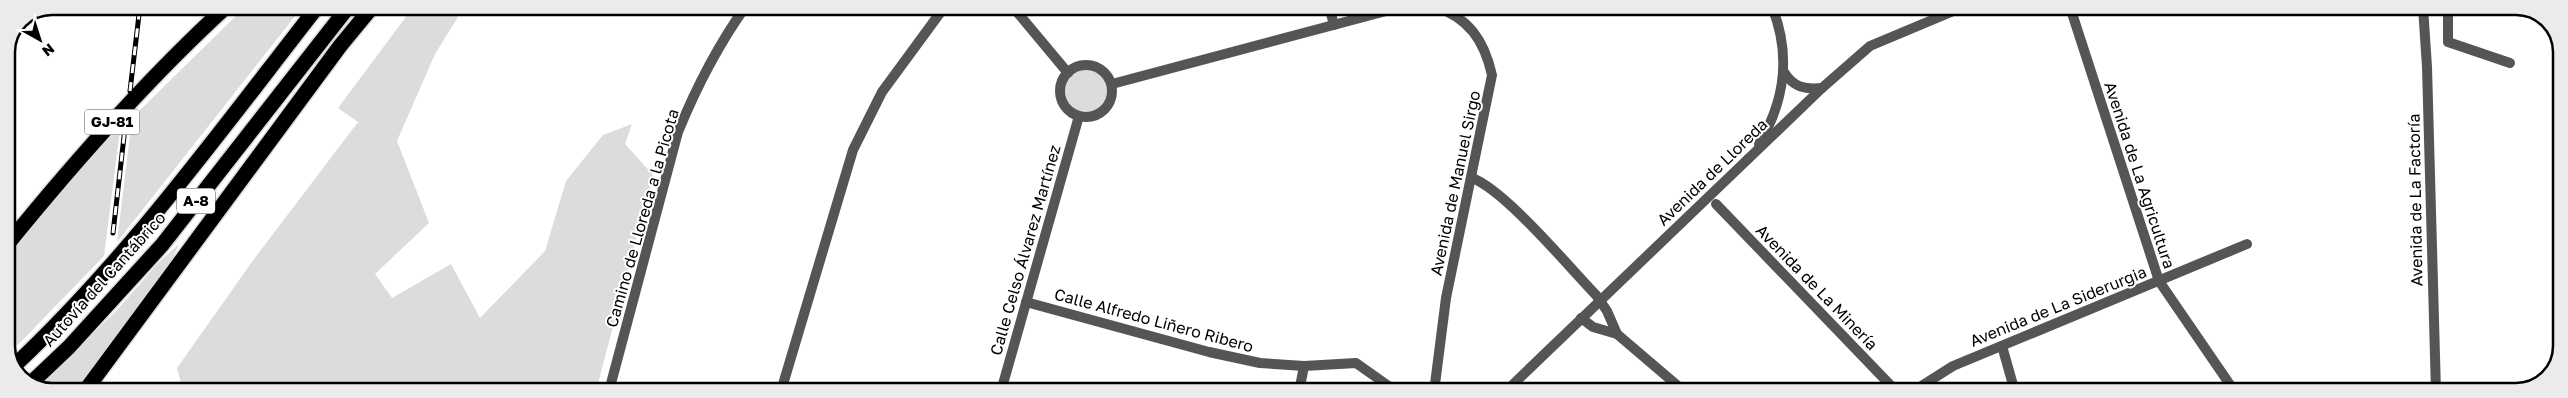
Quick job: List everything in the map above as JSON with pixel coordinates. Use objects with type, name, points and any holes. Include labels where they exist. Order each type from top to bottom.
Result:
[{"type":"highway","name":"GJ-81","points":[[15,235],[100,134],[189,41],[217,15]]},
{"type":"highway","name":"Autovía del Cantábrico","points":[[19,361],[76,305],[146,226],[311,15]]},
{"type":"highway","name":"Autovía del Cantábrico","points":[[36,379],[69,347],[162,245],[342,15]]},
{"type":"highway","points":[[91,383],[340,46],[366,15]]},
{"type":"street","name":"Camino de Lloreda a la Picota","points":[[611,383],[678,132],[716,54],[740,15]]},
{"type":"street","points":[[785,383],[853,150],[882,92],[939,15]]},
{"type":"street","points":[[1020,15],[1068,72]]},
{"type":"street","points":[[1331,15],[1334,25]]},
{"type":"street","points":[[1112,84],[1371,15]]},
{"type":"street","name":"Avenida de Manuel Sirgo","points":[[1435,383],[1446,298],[1492,75],[1489,62],[1478,36],[1469,25],[1454,15]]},
{"type":"street","points":[[1748,159],[1776,110],[1784,72],[1782,40],[1775,15]]},
{"type":"street","name":"Avenida de Lloreda","points":[[1514,383],[1822,88],[1870,46],[1943,15]]},
{"type":"street","name":"Avenida de La Agricultura","points":[[2073,15],[2159,281],[2229,383]]},
{"type":"street","name":"Avenida de La Factoría","points":[[2424,15],[2427,67],[2436,383]]},
{"type":"street","points":[[2448,15],[2448,42],[2510,63]]},
{"type":"street","points":[[1081,65],[1097,67],[1109,77],[1112,84],[1111,100],[1102,112],[1094,116],[1079,116],[1064,106],[1061,98],[1060,89],[1068,72],[1081,65]]},
{"type":"street","points":[[1784,72],[1789,80],[1801,88],[1822,88]]},
{"type":"street","name":"Calle Celso Álvarez Martínez","points":[[1004,383],[1079,116]]},
{"type":"street","points":[[1472,178],[1480,181],[1510,206],[1600,300],[1617,334],[1674,383]]},
{"type":"street","name":"Avenida de La Minería","points":[[1716,204],[1888,383]]},
{"type":"street","name":"Avenida de La Siderurgia","points":[[1926,383],[1953,366],[2247,244]]},
{"type":"street","name":"Calle Alfredo Liñero Ribero","points":[[1026,302],[1209,352],[1260,363],[1304,366],[1356,364],[1384,383]]},
{"type":"street","points":[[1581,318],[1593,327],[1617,334]]},
{"type":"street","points":[[2002,346],[2013,383]]},
{"type":"street","points":[[1301,383],[1304,366]]},
{"type":"shaded area","points":[[237,15],[296,15],[117,242],[132,118]]},
{"type":"shaded area","points":[[407,15],[456,15],[458,17],[435,54],[397,141],[429,223],[375,274],[392,298],[451,264],[480,318],[545,251],[566,181],[603,135],[632,124],[625,144],[653,175],[598,383],[181,383],[177,368],[254,259],[358,122],[338,108]]},
{"type":"shaded area","points":[[1082,70],[1090,70],[1101,76],[1107,91],[1101,106],[1090,112],[1082,112],[1071,106],[1065,95],[1065,87],[1071,76]]},
{"type":"shaded area","points":[[121,122],[104,256],[15,348],[15,247]]},
{"type":"shaded area","points":[[179,244],[168,269],[82,383],[44,382],[118,309],[159,262]]},
{"type":"railway","points":[[130,91],[139,15]]},
{"type":"railway","points":[[113,233],[126,119]]}]
